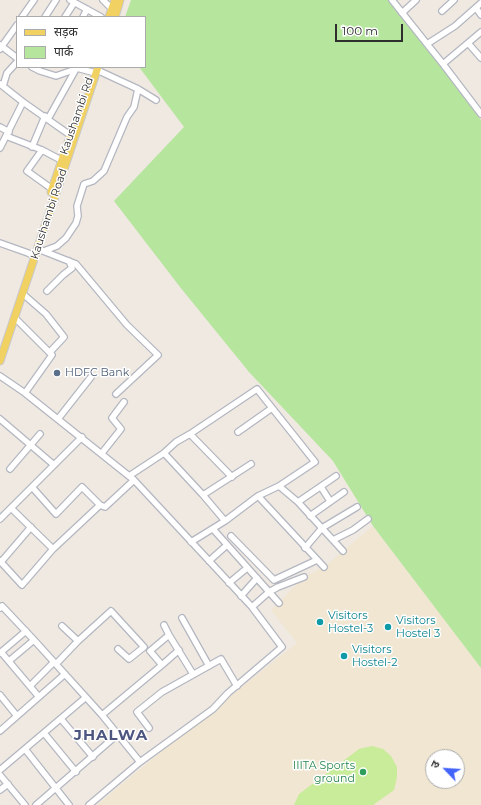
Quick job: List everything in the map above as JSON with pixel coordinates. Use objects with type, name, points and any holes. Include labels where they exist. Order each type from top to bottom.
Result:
[{"type":"main road","points":[[109,16],[115,0]]},
{"type":"main road","points":[[115,16],[120,0]]},
{"type":"main road","name":"Kaushambi Rd","points":[[0,348],[32,255],[70,135],[95,69]]},
{"type":"main road","name":"Kaushambi Road","points":[[0,361],[23,294],[41,250],[95,69]]},
{"type":"street","points":[[23,16],[34,0]]},
{"type":"street","points":[[46,16],[56,0]]},
{"type":"street","points":[[103,0],[112,9]]},
{"type":"street","points":[[392,0],[481,114]]},
{"type":"street","points":[[402,13],[416,0]]},
{"type":"street","points":[[442,11],[454,0]]},
{"type":"street","points":[[65,16],[72,2],[99,16]]},
{"type":"street","points":[[427,44],[455,26],[481,3]]},
{"type":"street","points":[[476,8],[481,15]]},
{"type":"street","points":[[84,16],[87,10]]},
{"type":"street","points":[[16,26],[1,47],[16,58]]},
{"type":"street","points":[[443,64],[481,32]]},
{"type":"street","points":[[468,43],[481,58]]},
{"type":"street","points":[[16,60],[1,85],[70,135]]},
{"type":"street","points":[[34,68],[56,76],[74,68],[95,69],[138,89],[156,100]]},
{"type":"street","points":[[32,147],[74,68]]},
{"type":"street","points":[[41,250],[57,246],[66,238],[76,223],[78,216],[77,206],[84,184],[93,181],[104,171],[127,117],[134,107],[138,89]]},
{"type":"street","points":[[0,148],[23,102]]},
{"type":"street","points":[[0,127],[8,134],[32,147],[42,150],[62,160]]},
{"type":"street","points":[[42,150],[27,171],[52,189]]},
{"type":"street","points":[[0,243],[32,255]]},
{"type":"street","points":[[41,250],[76,264],[128,325],[158,355],[116,394]]},
{"type":"street","points":[[47,291],[72,268],[69,261]]},
{"type":"street","points":[[23,294],[46,314],[64,337],[50,352]]},
{"type":"street","points":[[15,318],[52,355],[25,393]]},
{"type":"street","points":[[0,376],[58,418],[134,480],[252,607],[282,647],[236,686],[213,709],[140,762],[89,805]]},
{"type":"street","points":[[58,418],[92,377]]},
{"type":"street","points":[[129,476],[164,453],[176,442],[257,389],[315,462],[279,486],[258,496],[225,521],[191,542]]},
{"type":"street","points":[[102,454],[121,429],[112,418],[124,402]]},
{"type":"street","points":[[238,432],[272,408]]},
{"type":"street","points":[[0,419],[54,465]]},
{"type":"street","points":[[10,469],[40,434]]},
{"type":"street","points":[[190,434],[232,477]]},
{"type":"street","points":[[0,519],[82,437]]},
{"type":"street","points":[[164,453],[225,521]]},
{"type":"street","points":[[203,495],[251,464]]},
{"type":"street","points":[[298,502],[336,476]]},
{"type":"street","points":[[32,487],[56,514],[82,487],[100,505],[105,507],[134,480]]},
{"type":"street","points":[[279,486],[298,502],[343,551]]},
{"type":"street","points":[[320,487],[330,501]]},
{"type":"street","points":[[310,516],[344,492]]},
{"type":"street","points":[[258,496],[324,567]]},
{"type":"street","points":[[31,527],[0,562],[22,585],[53,549],[100,505]]},
{"type":"street","points":[[306,548],[322,528],[357,507]]},
{"type":"street","points":[[11,508],[53,549]]},
{"type":"street","points":[[333,540],[353,530],[368,519]]},
{"type":"street","points":[[213,529],[279,603]]},
{"type":"street","points":[[231,536],[274,580]]},
{"type":"street","points":[[209,561],[227,545]]},
{"type":"street","points":[[252,607],[274,580],[317,560]]},
{"type":"street","points":[[229,583],[247,568]]},
{"type":"street","points":[[267,590],[304,577]]},
{"type":"street","points":[[241,596],[257,578]]},
{"type":"street","points":[[0,608],[2,606],[26,631],[85,698],[102,715],[140,762]]},
{"type":"street","points":[[30,686],[111,611],[144,647],[128,659],[118,649]]},
{"type":"street","points":[[182,618],[209,666]]},
{"type":"street","points":[[164,625],[193,674]]},
{"type":"street","points":[[62,626],[78,642]]},
{"type":"street","points":[[26,631],[1,653],[39,697]]},
{"type":"street","points":[[162,665],[150,651],[169,635]]},
{"type":"street","points":[[9,661],[34,640]]},
{"type":"street","points":[[102,715],[178,650]]},
{"type":"street","points":[[149,728],[137,712],[162,692],[221,659],[236,686]]},
{"type":"street","points":[[0,731],[65,674]]},
{"type":"street","points":[[0,695],[17,716]]},
{"type":"street","points":[[0,770],[85,698]]},
{"type":"street","points":[[60,719],[93,757]]},
{"type":"street","points":[[44,733],[76,772]]},
{"type":"street","points":[[36,805],[117,735]]},
{"type":"street","points":[[25,749],[69,805]]},
{"type":"street","points":[[0,775],[26,805]]},
{"type":"street","points":[[0,790],[8,784]]},
{"type":"shaded area","points":[[373,526],[481,668],[481,805],[97,805],[186,731],[297,643],[271,610],[304,577],[324,567]]},
{"type":"green space","points":[[131,0],[390,0],[481,120],[481,668],[373,526],[333,461],[249,372],[180,287],[114,201],[184,127],[140,68],[146,68],[146,16],[125,16]]},
{"type":"green space","name":"IIITA Sports ground","points":[[372,746],[383,749],[391,756],[397,767],[397,777],[394,790],[373,805],[294,805],[299,794],[359,749]]},
{"type":"place","name":"HDFC Bank","points":[[57,373]]},
{"type":"place","name":"Visitors Hostel-3","points":[[320,622]]},
{"type":"place","name":"Visitors Hostel 3","points":[[388,627]]},
{"type":"place","name":"Visitors Hostel-2","points":[[344,656]]},
{"type":"place","name":"IIITA Sports ground","points":[[363,772]]},
{"type":"district","name":"JHALWA","points":[[111,736]]}]
